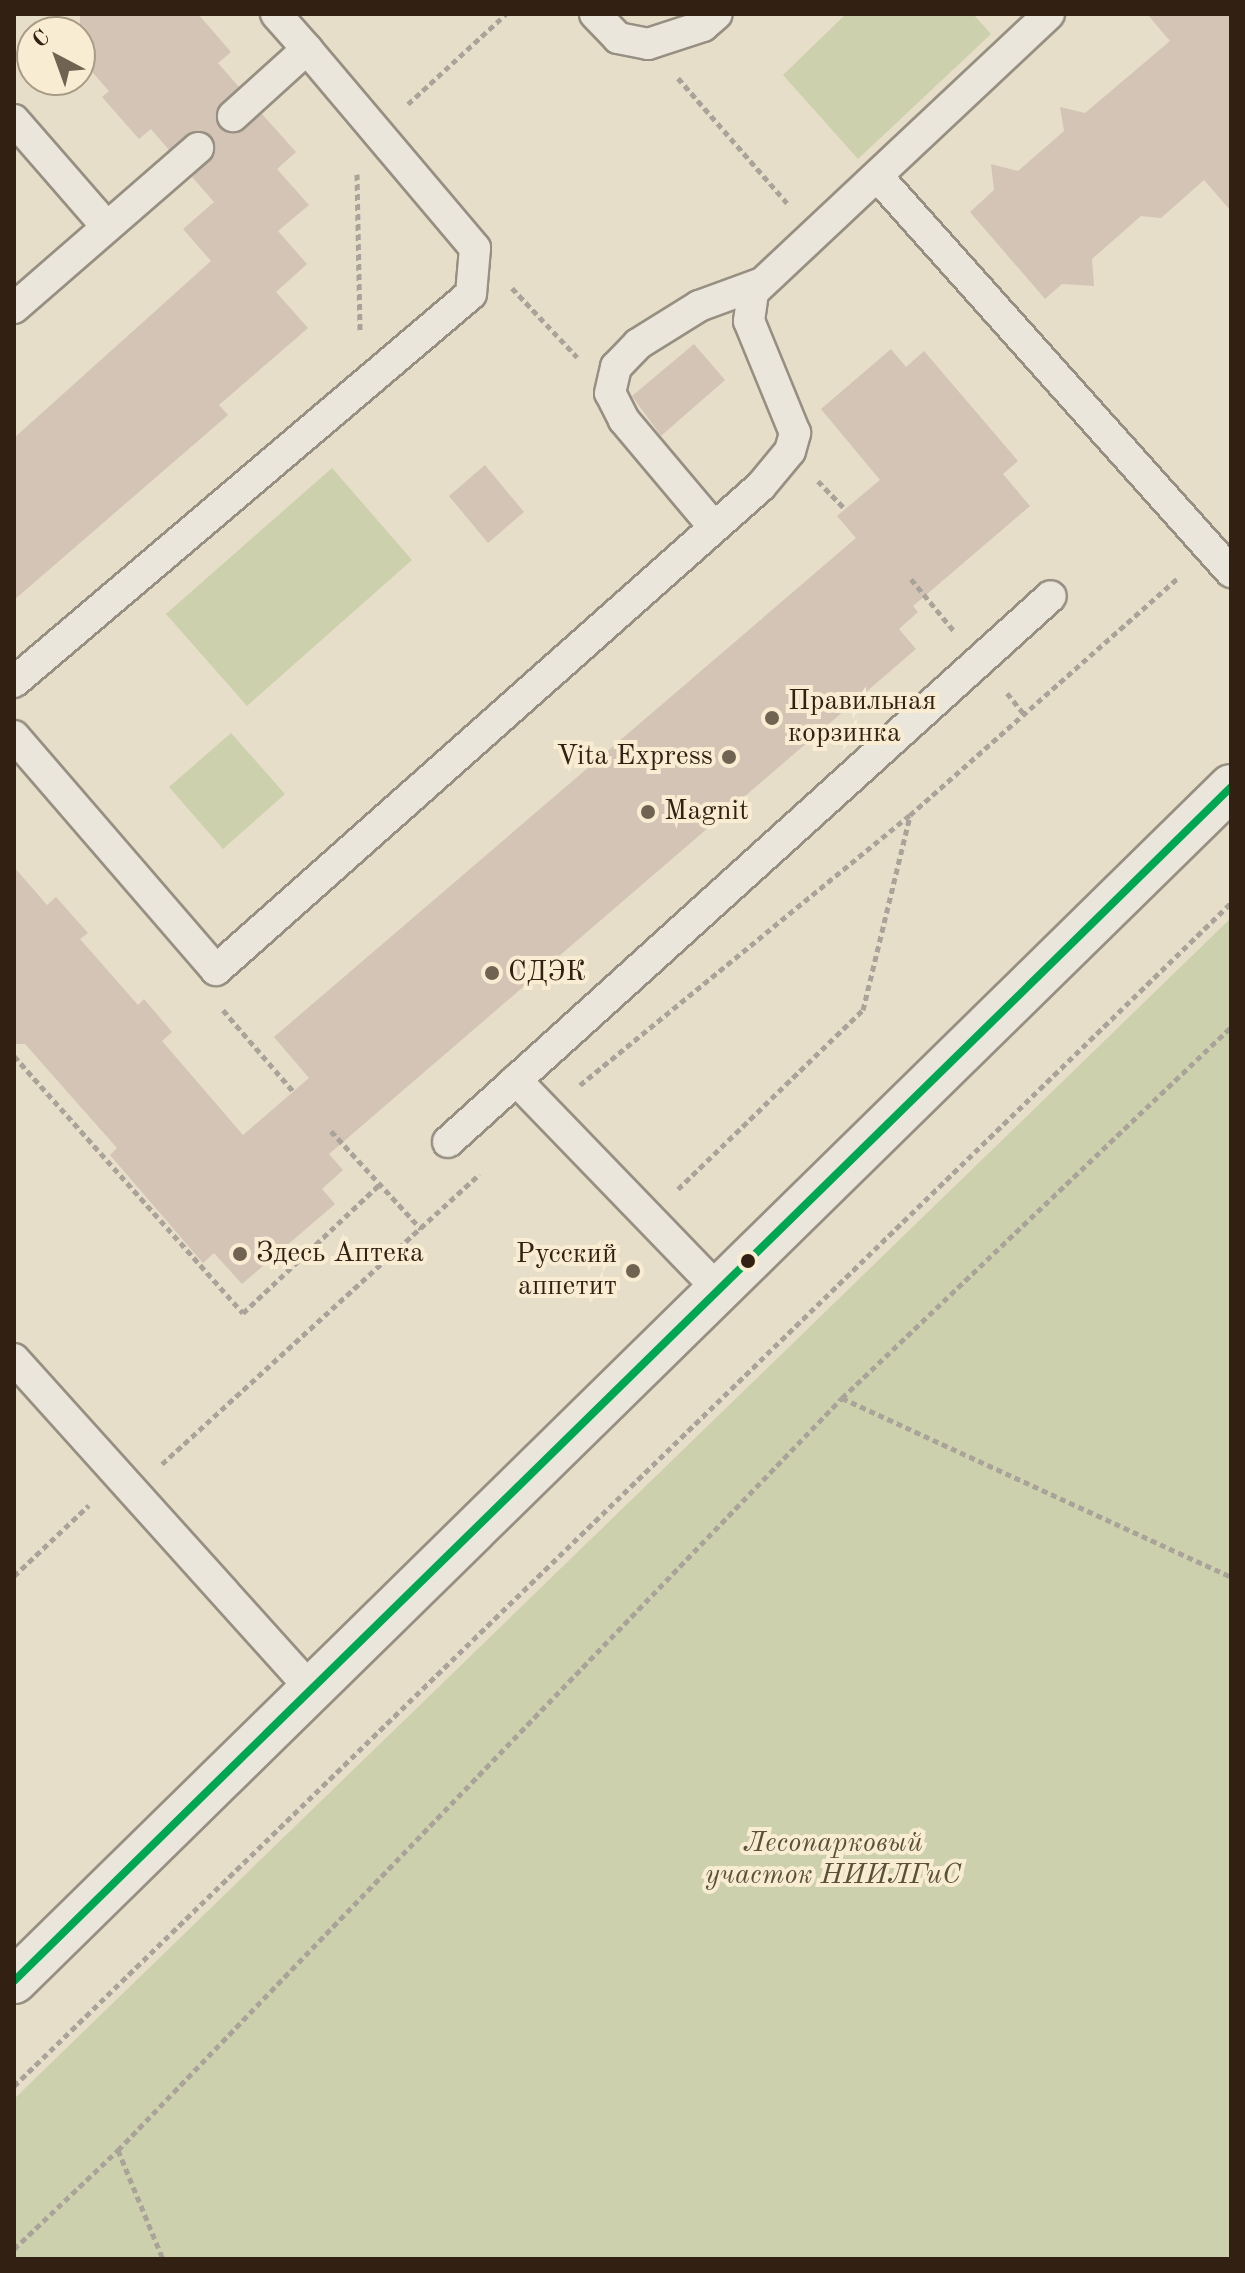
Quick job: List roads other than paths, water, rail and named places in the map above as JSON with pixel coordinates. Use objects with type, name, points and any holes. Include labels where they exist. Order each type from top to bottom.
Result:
[{"type":"main road","points":[[14,1981],[1231,787]]},
{"type":"lane","points":[[14,682],[471,294],[475,248],[276,14]]},
{"type":"lane","points":[[595,14],[618,38],[648,44],[703,26],[717,14]]},
{"type":"lane","points":[[14,736],[216,970],[761,486],[790,451],[795,433],[749,321],[753,292],[1049,14]]},
{"type":"lane","points":[[233,116],[307,49]]},
{"type":"lane","points":[[14,120],[106,226]]},
{"type":"lane","points":[[14,308],[198,148]]},
{"type":"lane","points":[[878,177],[1209,551],[1231,572]]},
{"type":"lane","points":[[714,527],[624,420],[610,393],[616,367],[638,344],[699,306],[759,284]]},
{"type":"lane","points":[[448,1142],[1051,596]]},
{"type":"lane","points":[[516,1080],[718,1289]]},
{"type":"lane","points":[[14,1359],[311,1689]]},
{"type":"place","name":"Правильная корзинка","points":[[772,718]]},
{"type":"place","name":"Vita Express","points":[[729,757]]},
{"type":"place","name":"Magnit","points":[[648,812]]},
{"type":"place","name":"СДЭК","points":[[492,973]]},
{"type":"place","name":"Здесь Аптека","points":[[240,1254]]},
{"type":"place","name":"Русский аппетит","points":[[633,1271]]},
{"type":"park label","name":"Лесопарковый участок НИИЛГиС","points":[[833,1860]]}]
